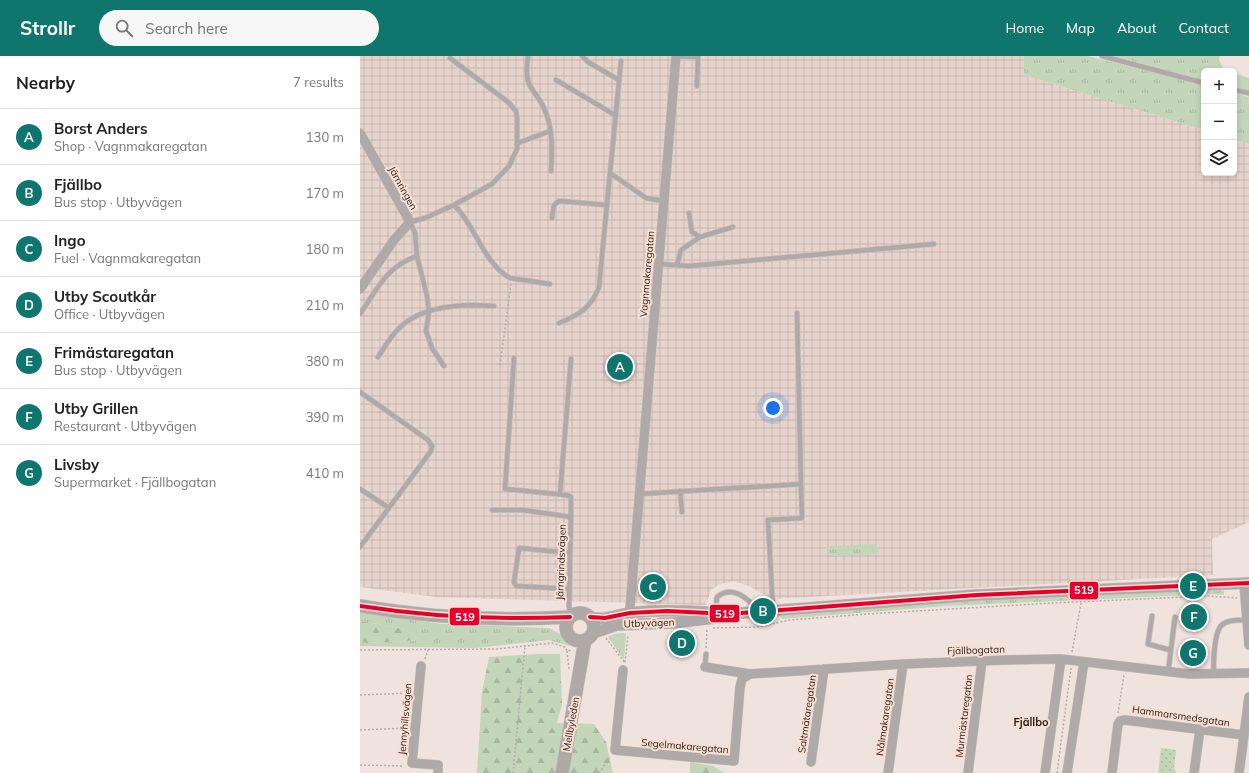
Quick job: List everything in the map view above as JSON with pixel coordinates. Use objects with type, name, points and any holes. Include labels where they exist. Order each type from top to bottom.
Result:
[{"type":"main road","name":"Utbyvägen","points":[[360,606],[451,617],[525,620],[571,616],[583,613],[590,617]]},
{"type":"main road","points":[[571,616],[566,624],[586,638],[594,625],[590,617]]},
{"type":"main road","name":"Utbyvägen","points":[[525,620],[586,638]]},
{"type":"main road","name":"Mellbyleden","points":[[562,773],[578,676],[586,638]]},
{"type":"street","name":"Vagnmakaregatan","points":[[629,623],[676,56]]},
{"type":"street","name":"Järnringen","points":[[360,133],[410,222],[394,240],[360,289]]},
{"type":"street","name":"Utbyvägen","points":[[586,638],[612,626],[692,611],[715,615],[977,595],[1247,584]]},
{"type":"street","points":[[1247,584],[1246,598],[1249,645]]},
{"type":"street","name":"Utbyvägen","points":[[590,617],[629,623]]},
{"type":"street","points":[[1045,773],[1068,660]]},
{"type":"street","name":"Fjällbogatan","points":[[705,667],[750,674],[903,664],[1068,660],[1168,672],[1214,675],[1249,673]]},
{"type":"street","name":"Murmästaregatan","points":[[968,773],[982,661]]},
{"type":"street","points":[[1067,773],[1084,662]]},
{"type":"street","name":"Nålmakaregatan","points":[[888,773],[903,664]]},
{"type":"street","name":"Jennyhillsvägen","points":[[421,666],[412,763],[438,765],[438,773]]},
{"type":"street","name":"Saltmätaregatan","points":[[811,762],[824,669]]},
{"type":"street","points":[[615,750],[623,670]]},
{"type":"street","name":"Segelmakaregatan","points":[[615,750],[734,761],[740,687],[742,679],[750,674]]},
{"type":"street","points":[[1239,773],[1249,697]]},
{"type":"street","name":"Hammarsmedsgatan","points":[[1112,773],[1120,721],[1125,720],[1244,735]]},
{"type":"street","points":[[1194,773],[1200,729]]},
{"type":"lane","points":[[528,56],[526,80],[544,109],[550,131],[552,151],[551,172]]},
{"type":"lane","points":[[582,56],[588,62],[619,80]]},
{"type":"lane","points":[[676,56],[698,57],[697,86]]},
{"type":"lane","points":[[1102,56],[1201,82]]},
{"type":"lane","points":[[444,366],[428,340],[426,331],[428,312],[427,296],[417,256],[417,239],[410,222],[426,218],[454,205],[492,184],[501,176],[515,156],[518,143],[517,118],[513,106],[450,58]]},
{"type":"lane","points":[[559,323],[584,312],[595,297],[602,269],[621,61]]},
{"type":"lane","points":[[556,80],[615,115]]},
{"type":"lane","points":[[1237,91],[1249,93]]},
{"type":"lane","points":[[518,143],[550,131]]},
{"type":"lane","points":[[610,174],[646,198],[665,201]]},
{"type":"lane","points":[[552,218],[554,205],[559,201],[607,205]]},
{"type":"lane","points":[[454,205],[461,212],[494,264],[510,278],[550,284]]},
{"type":"lane","points":[[689,213],[692,232],[700,237]]},
{"type":"lane","points":[[677,265],[681,250],[700,237],[733,227]]},
{"type":"lane","points":[[659,264],[690,266],[934,244]]},
{"type":"lane","points":[[360,314],[391,270],[404,261],[417,256]]},
{"type":"lane","points":[[378,357],[393,335],[405,323],[428,312],[471,305],[494,306]]},
{"type":"lane","points":[[773,610],[768,520],[802,518],[797,313]]},
{"type":"lane","points":[[514,358],[505,489],[560,494],[571,497],[571,517]]},
{"type":"lane","points":[[560,494],[571,359]]},
{"type":"lane","points":[[360,392],[428,440],[432,446],[431,451],[360,547]]},
{"type":"lane","points":[[639,494],[801,484]]},
{"type":"lane","points":[[360,489],[389,508]]},
{"type":"lane","points":[[680,491],[682,512]]},
{"type":"lane","name":"Järngrindsvägen","points":[[492,510],[523,510],[571,517],[569,589],[569,606],[571,616]]},
{"type":"lane","points":[[569,589],[516,586],[514,582],[519,548],[570,553]]},
{"type":"lane","points":[[715,615],[717,597],[730,592],[746,597],[759,611]]},
{"type":"lane","points":[[1152,616],[1148,644],[1170,650]]},
{"type":"lane","points":[[1168,672],[1176,617]]},
{"type":"lane","points":[[1214,675],[1213,660],[1217,630],[1223,624],[1232,621],[1247,620]]},
{"type":"lane","points":[[705,667],[706,654]]},
{"type":"path","points":[[500,365],[510,294],[510,278]]},
{"type":"path","points":[[707,628],[757,627],[790,620],[867,614],[1081,602],[1208,596],[1246,598]]},
{"type":"path","points":[[1056,773],[1068,660],[1081,602]]},
{"type":"path","points":[[586,638],[625,663],[629,623]]},
{"type":"path","points":[[360,650],[497,649],[552,643],[565,647],[567,651],[586,638],[608,634]]},
{"type":"path","points":[[513,773],[525,646]]},
{"type":"path","points":[[1120,721],[1118,716],[1125,667]]},
{"type":"path","points":[[360,695],[418,693]]},
{"type":"path","points":[[360,730],[415,727]]},
{"type":"path","points":[[599,773],[615,750]]},
{"type":"path","points":[[360,765],[402,766],[412,763]]},
{"type":"shaded area","points":[[360,56],[1024,56],[1024,75],[1201,129],[1201,176],[1237,176],[1237,140],[1249,144],[1249,522],[1212,539],[1213,575],[772,599],[749,586],[733,581],[718,585],[711,590],[706,605],[436,597],[360,587]]},
{"type":"green space","points":[[1024,56],[1087,56],[1201,84],[1201,129],[1024,75]]},
{"type":"green space","points":[[1114,56],[1220,56],[1219,59],[1223,68],[1201,68],[1200,79]]},
{"type":"green space","points":[[1237,74],[1249,78],[1249,91],[1237,89]]},
{"type":"green space","points":[[1237,94],[1249,97],[1249,144],[1237,140]]},
{"type":"green space","points":[[874,544],[877,546],[878,554],[833,556],[825,549],[829,546]]},
{"type":"green space","points":[[1224,591],[1224,595],[1214,594],[946,606],[782,619],[780,616],[954,601]]},
{"type":"green space","points":[[360,613],[442,624],[549,628],[564,636],[570,646],[549,640],[476,648],[360,646],[360,641],[367,643],[420,640],[406,629],[360,621]]},
{"type":"green space","points":[[360,621],[406,629],[420,640],[367,643],[360,641]]},
{"type":"green space","points":[[614,634],[626,634],[624,660],[608,637]]},
{"type":"green space","points":[[560,654],[562,704],[557,723],[594,724],[606,742],[613,773],[477,773],[482,692],[489,657]]},
{"type":"green space","points":[[1161,748],[1176,750],[1174,769],[1177,773],[1158,773]]},
{"type":"green space","points":[[690,762],[713,766],[724,773],[690,773]]},
{"type":"transit line","name":"519","points":[[590,617],[605,618],[630,613],[667,611],[729,614],[977,595],[1249,583]]},
{"type":"transit line","name":"519","points":[[360,606],[412,613],[465,617],[570,617]]},
{"type":"place","name":"Borst Anders","points":[[620,367]]},
{"type":"place","name":"Frimästaregatan","points":[[1193,586]]},
{"type":"place","name":"Ingo","points":[[653,587]]},
{"type":"place","name":"Fjällbo","points":[[763,611]]},
{"type":"place","name":"Utby Grillen","points":[[1194,617]]},
{"type":"place","name":"Utby Scoutkår","points":[[682,643]]},
{"type":"place","name":"Livsby","points":[[1193,653]]},
{"type":"district","name":"Fjällbo","points":[[1031,722]]}]
